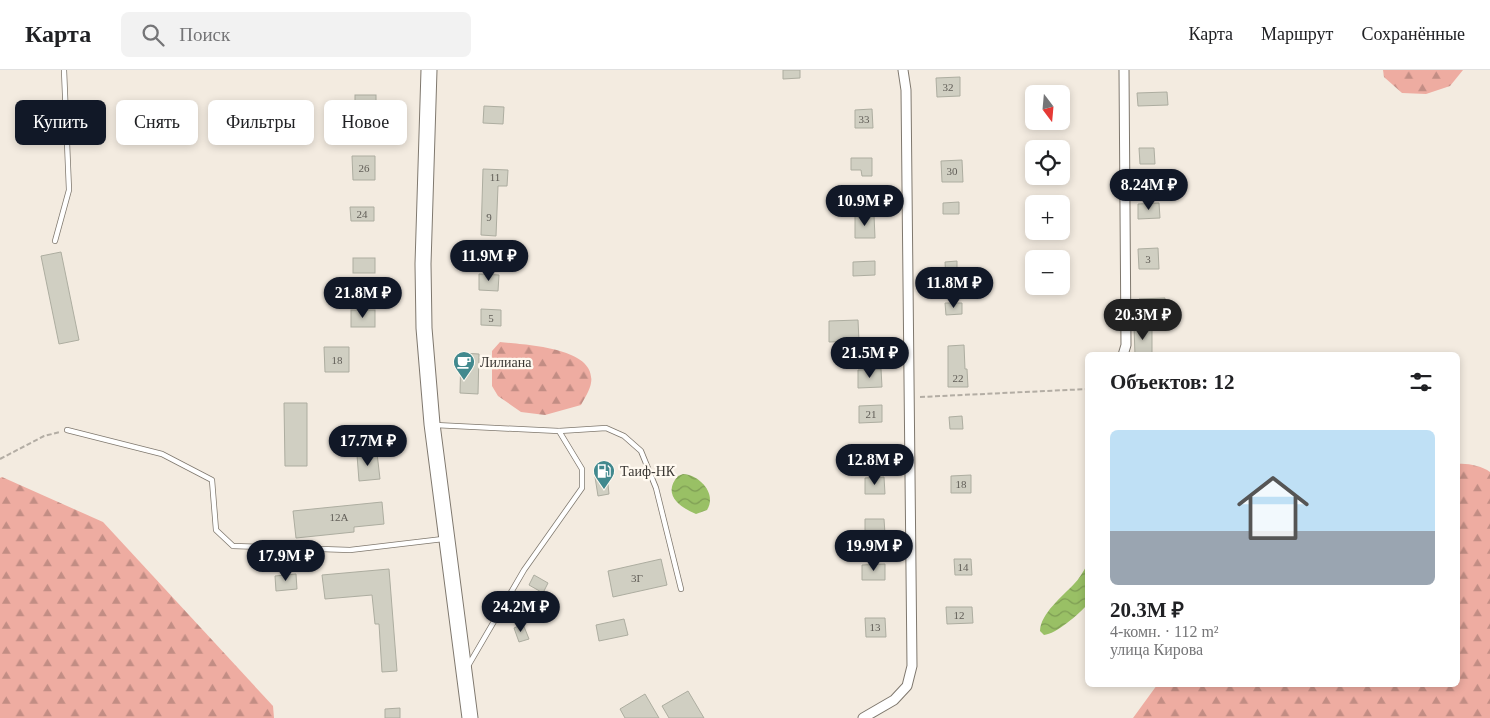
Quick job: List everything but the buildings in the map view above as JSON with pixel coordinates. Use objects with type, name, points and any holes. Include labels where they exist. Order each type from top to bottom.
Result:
[{"type":"highway","points":[[429,70],[423,264],[424,328],[432,424],[470,718]]},
{"type":"street","points":[[862,718],[894,700],[907,686],[912,666],[906,90],[902,70]]},
{"type":"street","points":[[1124,70],[1126,345],[1124,352]]},
{"type":"lane","points":[[55,241],[69,190],[64,70]]},
{"type":"lane","points":[[432,424],[559,431],[606,428],[624,436],[642,451],[656,488],[681,589]]},
{"type":"lane","points":[[67,430],[162,454],[212,480],[216,530],[233,546],[350,550],[447,538]]},
{"type":"lane","points":[[464,672],[524,570],[582,488],[582,469],[559,431]]},
{"type":"path","points":[[909,398],[1085,389]]},
{"type":"path","points":[[0,459],[44,436],[67,430]]},
{"type":"green space","points":[[1383,70],[1463,70],[1450,86],[1426,94],[1402,93],[1384,77]]},
{"type":"green space","points":[[500,342],[557,350],[583,362],[590,371],[591,383],[581,405],[545,415],[521,412],[498,396],[492,386],[492,351]]},
{"type":"green space","points":[[1460,464],[1474,465],[1490,472],[1490,718],[1133,718],[1156,687],[1460,687]]},
{"type":"green space","points":[[2,477],[103,522],[273,706],[274,718],[0,718],[0,478]]},
{"type":"water","points":[[683,474],[695,478],[705,486],[710,498],[707,510],[696,514],[684,508],[675,499],[672,494],[673,483],[678,476]]},
{"type":"water","points":[[1085,568],[1085,607],[1061,627],[1044,635],[1040,631],[1044,618],[1078,580]]},
{"type":"place","name":"Лилиана","points":[[464,381]]},
{"type":"place","name":"Таиф-НК","points":[[604,490]]}]
